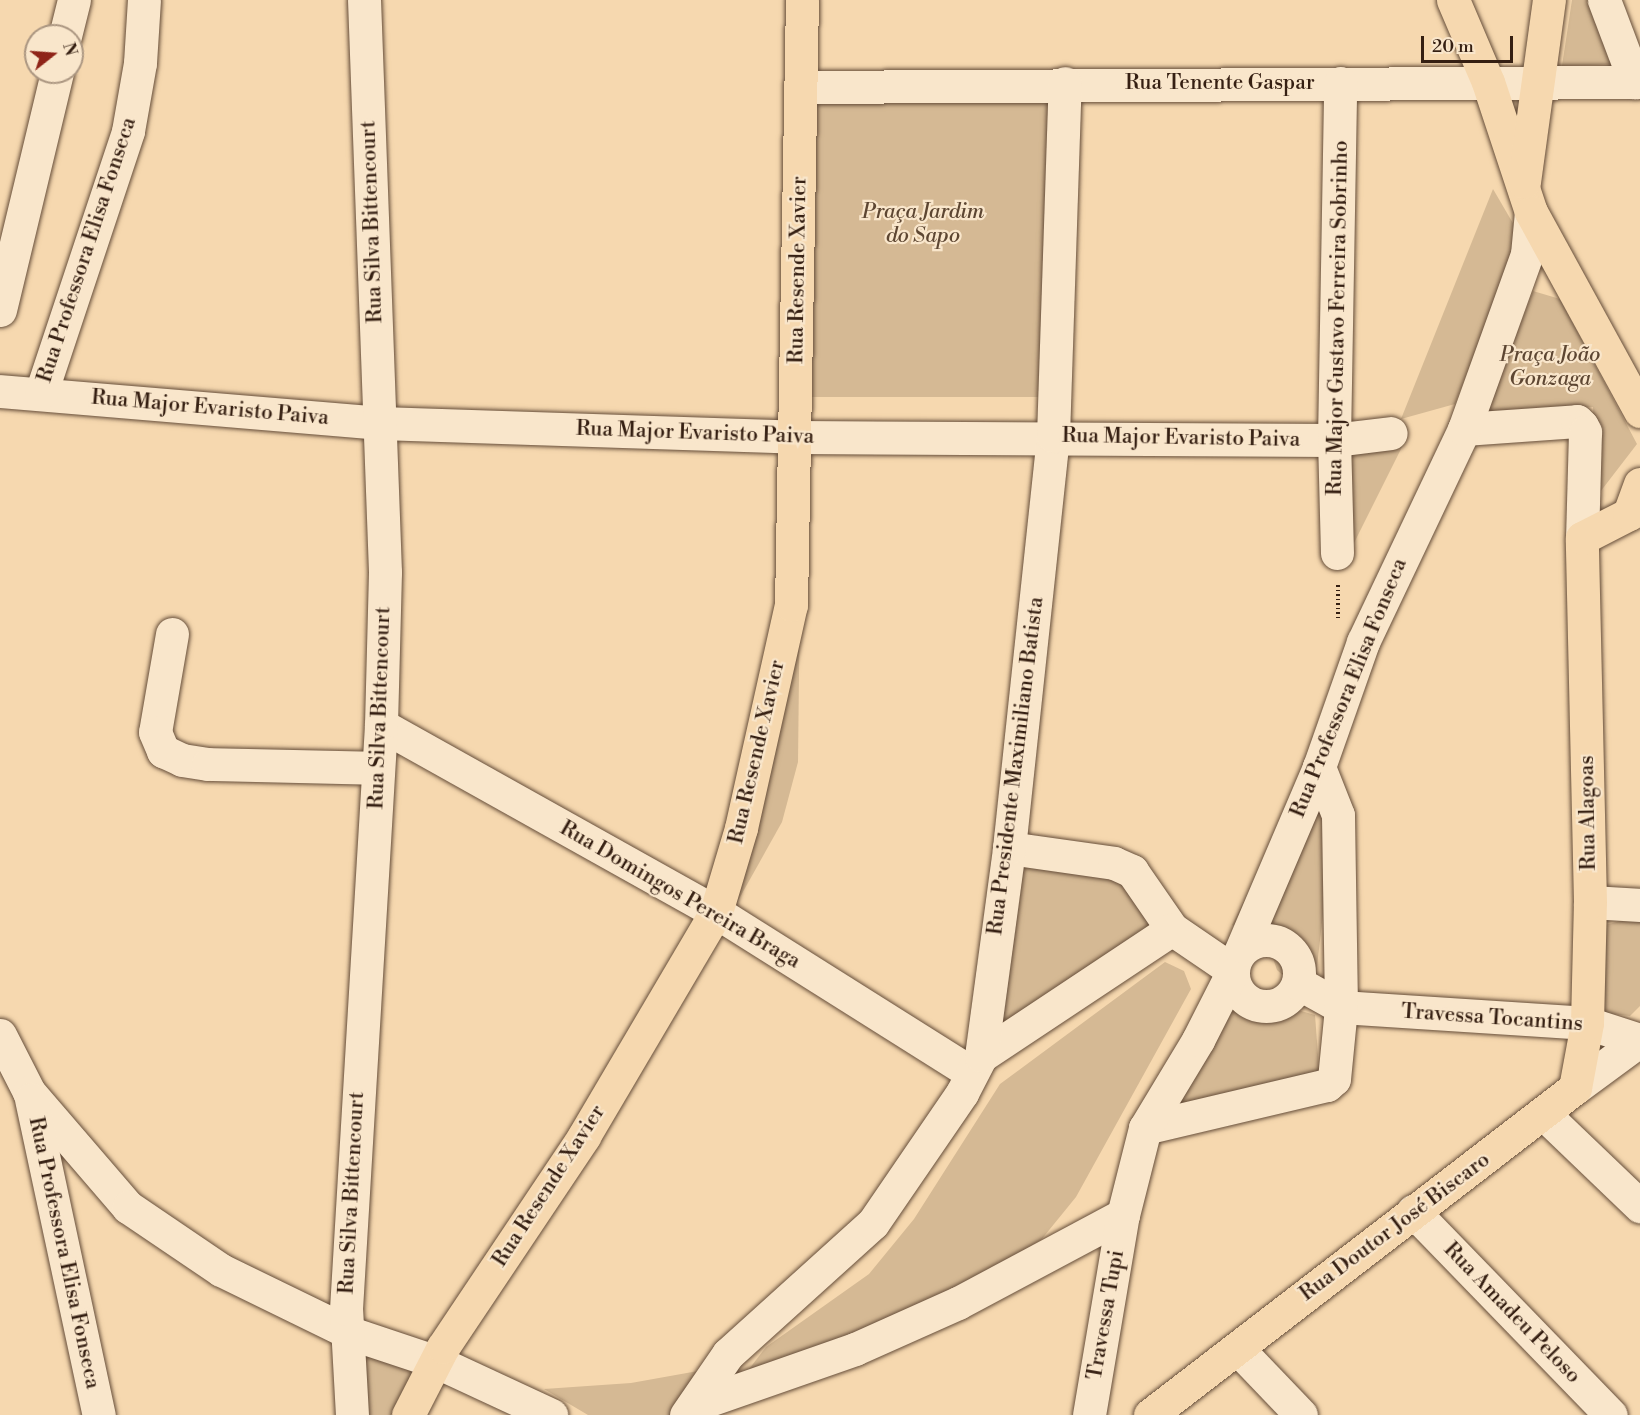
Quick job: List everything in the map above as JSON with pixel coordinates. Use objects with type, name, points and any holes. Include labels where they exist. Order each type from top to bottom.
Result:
[{"type":"main road","name":"Rua Resende Xavier","points":[[408,1415],[437,1362],[584,1136],[716,912],[741,828],[791,605],[796,437],[802,0]]},
{"type":"main road","points":[[1453,0],[1488,82],[1527,199],[1640,411]]},
{"type":"main road","points":[[1527,199],[1538,82],[1549,0]]},
{"type":"main road","points":[[1582,538],[1636,504]]},
{"type":"main road","name":"Rua Alagoas","points":[[1575,1088],[1587,1023],[1590,902],[1582,538]]},
{"type":"main road","name":"Rua Doutor José Biscaro","points":[[1150,1415],[1413,1211],[1545,1115],[1575,1088]]},
{"type":"street","points":[[68,24],[74,0]]},
{"type":"street","name":"Rua Professora Elisa Fonseca","points":[[41,393],[128,131],[140,63],[144,0]]},
{"type":"street","name":"Rua Silva Bittencourt","points":[[352,1415],[350,1333],[346,1309],[381,725],[385,572],[364,0]]},
{"type":"street","points":[[1604,0],[1637,82]]},
{"type":"street","name":"Rua Major Gustavo Ferreira Sobrinho","points":[[1337,553],[1334,440],[1340,82]]},
{"type":"street","name":"Rua Tenente Gaspar","points":[[800,87],[1065,83],[1637,82]]},
{"type":"street","name":"Rua Presidente Maximiliano Batista","points":[[690,1410],[728,1353],[873,1223],[977,1064],[1009,848],[1053,436],[1065,83]]},
{"type":"street","points":[[0,309],[54,84]]},
{"type":"street","points":[[1464,429],[1527,254],[1527,199]]},
{"type":"street","name":"Rua Major Evaristo Paiva","points":[[0,391],[380,423],[796,437],[1053,436],[1334,440],[1391,433]]},
{"type":"street","name":"Rua Alagoas","points":[[1464,429],[1577,421],[1585,432],[1582,538]]},
{"type":"street","name":"Rua Professora Elisa Fonseca","points":[[1123,1215],[1145,1128],[1198,1040],[1234,966],[1319,767],[1363,642],[1464,429]]},
{"type":"street","points":[[172,634],[155,732],[163,751],[182,760],[208,764],[378,768]]},
{"type":"street","name":"Rua Domingos Pereira Braga","points":[[381,725],[716,912],[977,1064]]},
{"type":"street","points":[[1145,1128],[1327,1085],[1334,1079],[1341,1007],[1338,815],[1319,767]]},
{"type":"street","points":[[1009,848],[1123,867],[1132,871],[1172,929],[1234,966],[1249,1002],[1263,1006],[1278,1004],[1298,982],[1299,968],[1293,953],[1282,944],[1268,939],[1253,941],[1234,966]]},
{"type":"street","points":[[1590,902],[1640,905]]},
{"type":"street","points":[[977,1064],[1172,929]]},
{"type":"street","points":[[1298,982],[1341,1007]]},
{"type":"street","name":"Travessa Tocantins","points":[[1341,1007],[1587,1023],[1640,1040]]},
{"type":"street","name":"Rua Professora Elisa Fonseca","points":[[0,1035],[29,1092],[128,1207],[221,1270],[350,1333],[437,1362],[551,1415]]},
{"type":"street","name":"Rua Doutor José Biscaro","points":[[1575,1088],[1640,1040]]},
{"type":"street","name":"Rua Professora Elisa Fonseca","points":[[29,1092],[99,1415]]},
{"type":"street","points":[[1545,1115],[1640,1206]]},
{"type":"street","name":"Rua Amadeu Peloso","points":[[1413,1211],[1611,1415]]},
{"type":"street","points":[[690,1410],[855,1349],[958,1303],[1123,1215]]},
{"type":"street","name":"Travessa Tupi","points":[[1089,1415],[1123,1215]]},
{"type":"street","points":[[1238,1349],[1301,1415]]},
{"type":"path","points":[[1337,553],[1337,630],[1363,642]]},
{"type":"green space","points":[[1572,0],[1601,0],[1616,64],[1562,66]]},
{"type":"green space","name":"Praça Jardim do Sapo","points":[[802,101],[1048,101],[1048,397],[802,397]]},
{"type":"green space","points":[[1493,189],[1514,225],[1517,245],[1455,404],[1401,419]]},
{"type":"green space","name":"Praça João Gonzaga","points":[[1533,291],[1560,299],[1637,444],[1597,496],[1593,407],[1486,414]]},
{"type":"green space","points":[[1342,441],[1404,443],[1345,561]]},
{"type":"green space","points":[[800,585],[798,762],[782,822],[735,906]]},
{"type":"green space","points":[[1309,774],[1327,807],[1324,905],[1313,1002],[1277,970],[1267,941],[1232,925]]},
{"type":"green space","points":[[1015,855],[1113,870],[1160,928],[991,1041]]},
{"type":"green space","points":[[1640,918],[1640,1006],[1630,1016],[1602,1013],[1601,926]]},
{"type":"green space","points":[[1165,962],[1184,971],[1191,989],[1076,1197],[1041,1240],[940,1300],[740,1381],[766,1347],[869,1274],[914,1219],[1000,1084]]},
{"type":"green space","points":[[1267,1001],[1315,1015],[1320,1082],[1149,1109],[1222,1015]]},
{"type":"green space","points":[[354,1339],[426,1365],[400,1415],[355,1415]]},
{"type":"green space","points":[[698,1371],[673,1415],[588,1415],[544,1389],[631,1383]]}]
